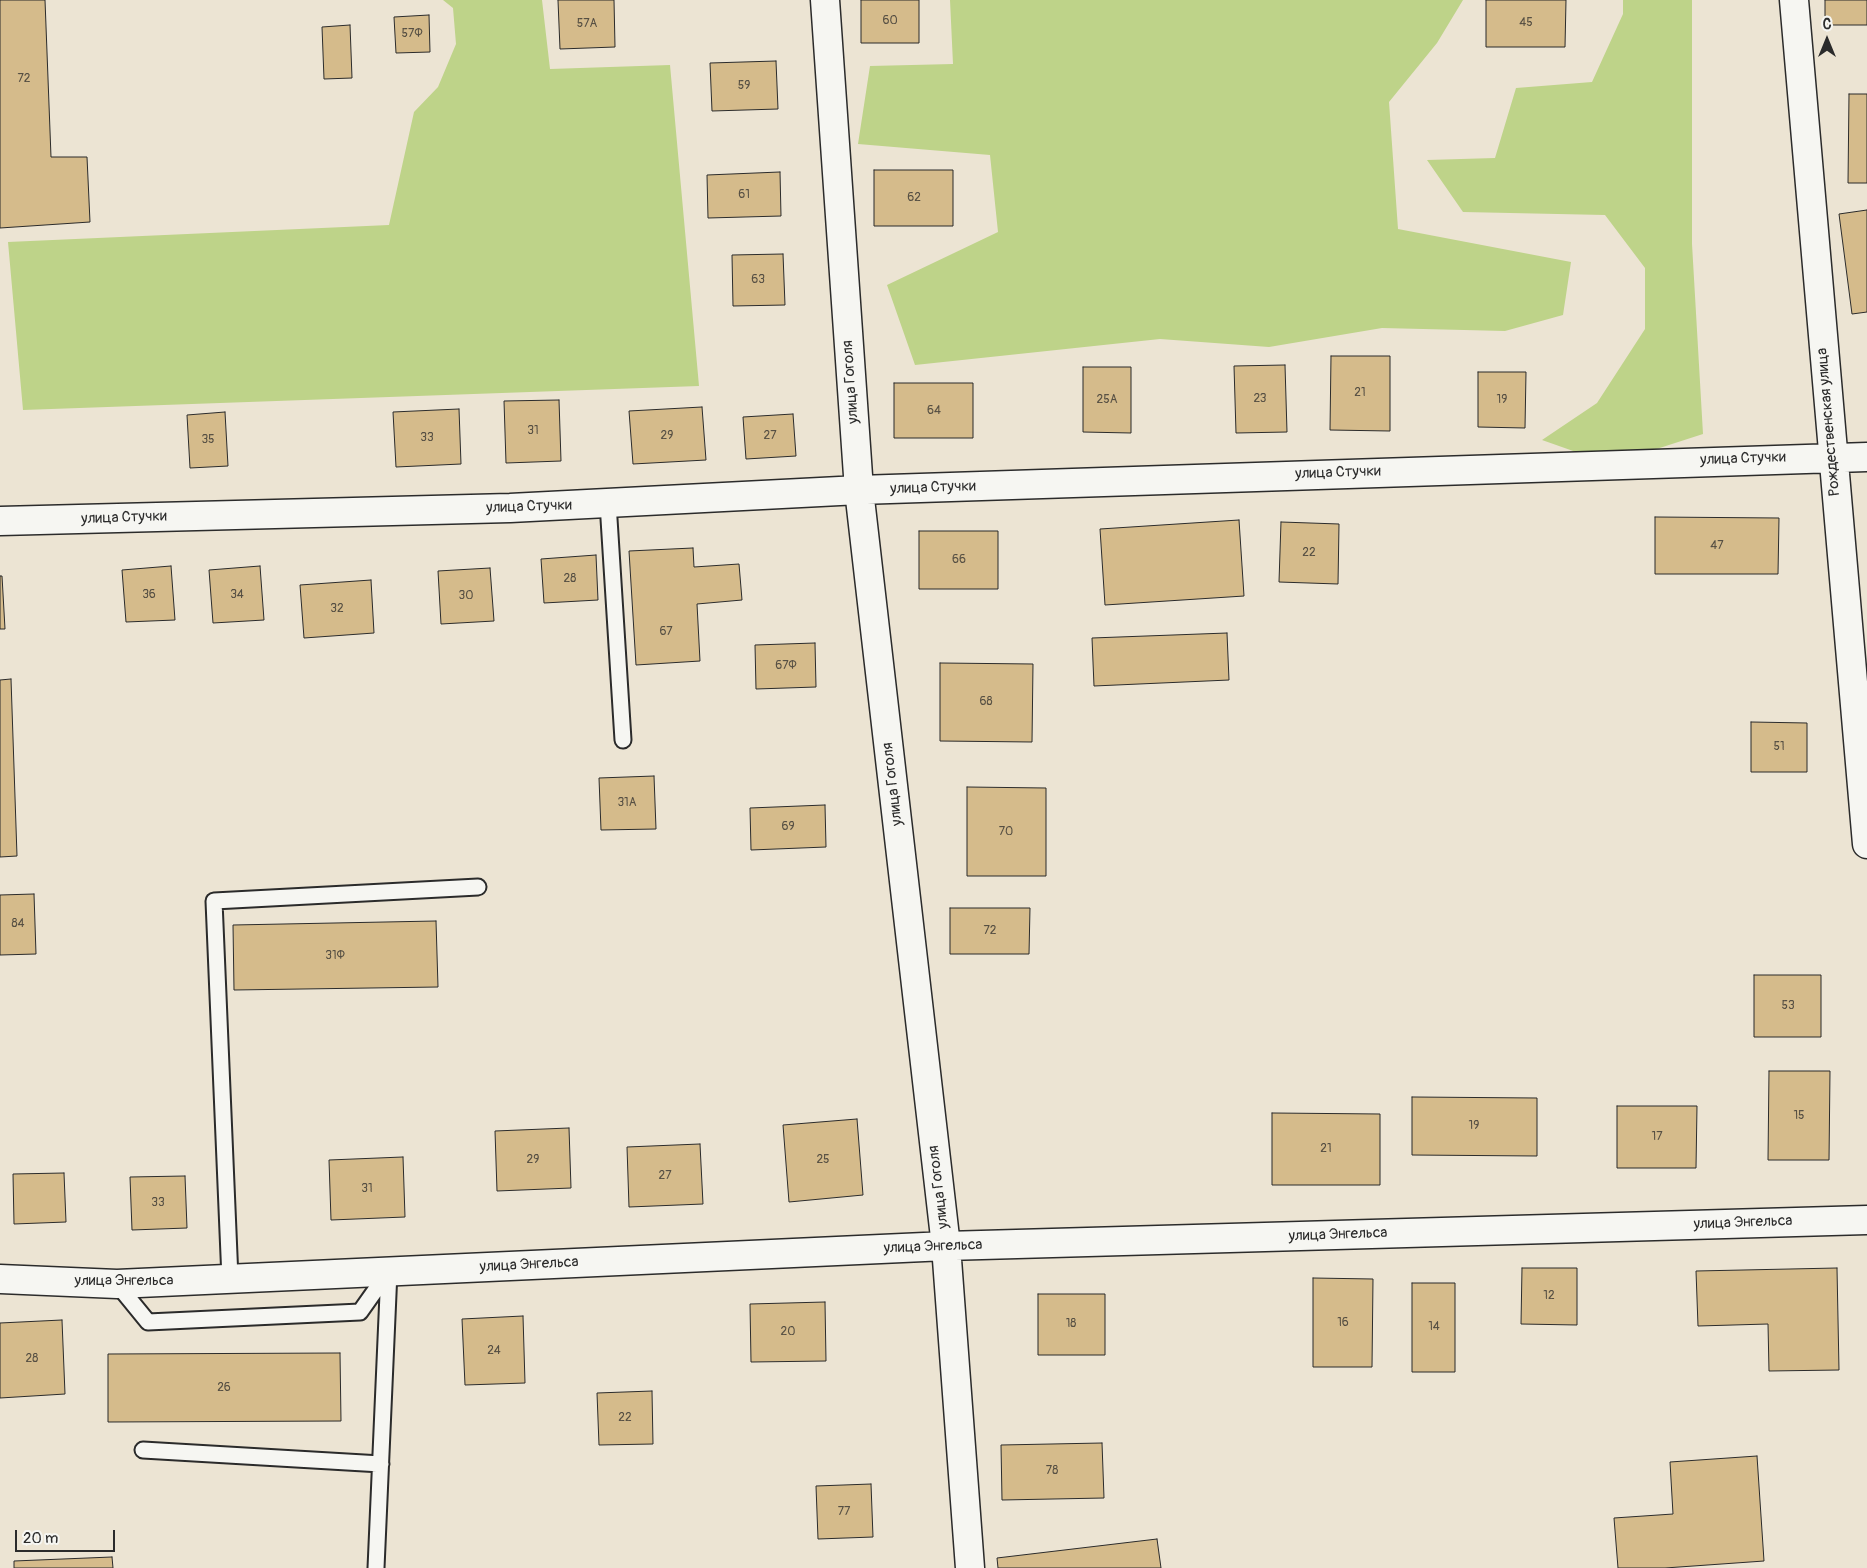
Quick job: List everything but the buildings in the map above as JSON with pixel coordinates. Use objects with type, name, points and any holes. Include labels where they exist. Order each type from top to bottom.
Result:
[{"type":"street","name":"улица Гоголя","points":[[825,0],[859,490],[946,1246],[970,1568]]},
{"type":"street","name":"Рождественская улица","points":[[1794,0],[1867,844]]},
{"type":"street","name":"улица Стучки","points":[[0,521],[510,508],[859,490],[1867,456]]},
{"type":"street","name":"улица Энгельса","points":[[0,1279],[117,1284],[946,1246],[1867,1220]]},
{"type":"lane","points":[[608,503],[623,740]]},
{"type":"lane","points":[[230,1279],[214,901],[478,887]]},
{"type":"lane","points":[[117,1284],[148,1322],[196,1320],[360,1312],[389,1271]]},
{"type":"lane","points":[[376,1568],[389,1271]]},
{"type":"lane","points":[[143,1450],[380,1464]]},
{"type":"green space","points":[[443,0],[542,0],[550,69],[670,65],[699,386],[23,410],[8,242],[389,225],[414,112],[438,87],[456,44],[453,8]]},
{"type":"green space","points":[[950,0],[1463,0],[1437,43],[1389,102],[1398,229],[1571,262],[1563,315],[1505,331],[1382,328],[1269,347],[1160,339],[915,365],[887,285],[998,232],[990,155],[858,144],[870,66],[953,64]]},
{"type":"green space","points":[[1623,0],[1692,0],[1692,244],[1703,434],[1610,464],[1542,440],[1597,403],[1645,329],[1645,268],[1605,215],[1463,212],[1427,160],[1495,158],[1516,88],[1592,82],[1623,14]]}]
